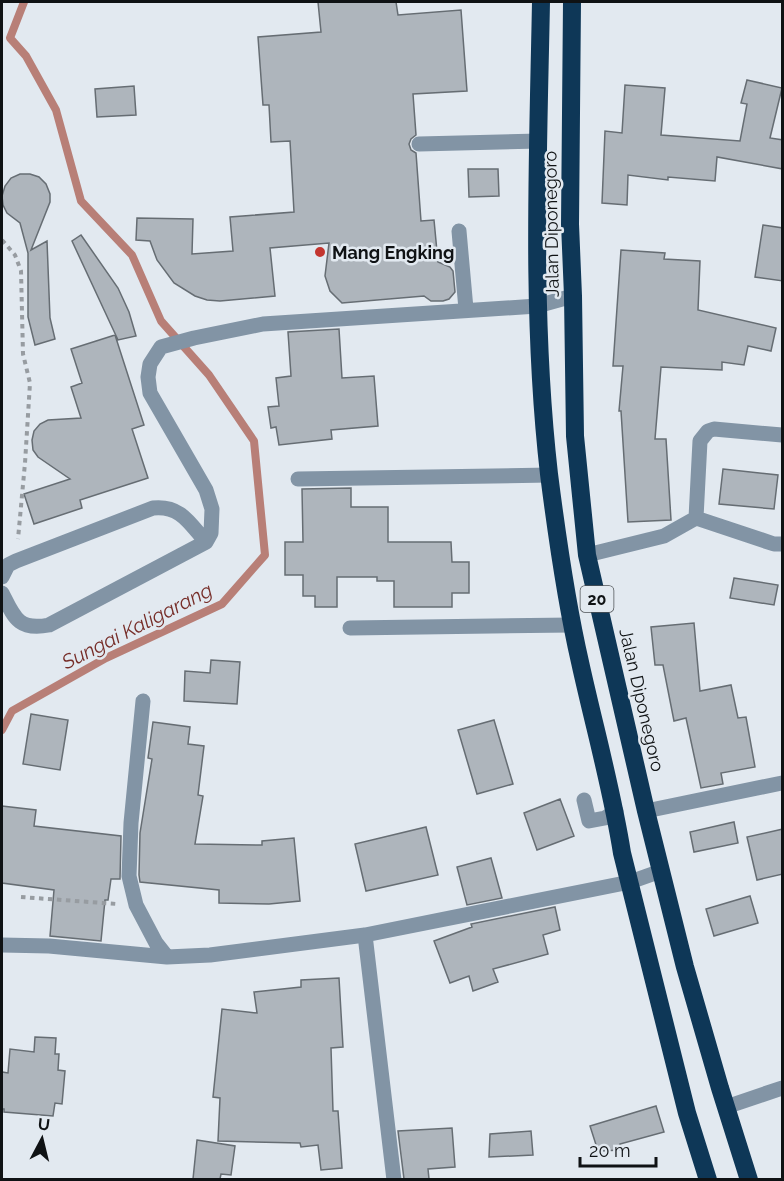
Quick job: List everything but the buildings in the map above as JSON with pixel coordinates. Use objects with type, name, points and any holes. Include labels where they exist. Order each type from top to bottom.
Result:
[{"type":"highway","name":"Jalan Diponegoro","points":[[541,2],[537,306],[540,375],[550,475],[572,625],[616,811],[622,853],[687,1113],[708,1179]]},
{"type":"highway","name":"Jalan Diponegoro","points":[[572,2],[570,225],[575,436],[587,555],[646,811],[688,978],[749,1179]]},
{"type":"street","points":[[419,144],[539,141]]},
{"type":"street","points":[[459,231],[465,309]]},
{"type":"street","points":[[2,593],[15,617],[22,623],[30,627],[49,625],[206,542],[211,533],[212,509],[206,490],[150,393],[147,377],[150,364],[161,347],[263,324],[537,306],[573,296]]},
{"type":"street","points":[[696,518],[700,441],[708,431],[714,429],[783,435]]},
{"type":"street","points":[[298,479],[550,475]]},
{"type":"street","points":[[2,577],[8,565],[15,561],[136,513],[162,507],[172,509],[182,516],[206,542]]},
{"type":"street","points":[[587,555],[664,536],[696,518],[774,544],[783,544]]},
{"type":"street","points":[[350,628],[572,625]]},
{"type":"street","points":[[143,701],[131,823],[129,876],[136,905],[156,943],[167,957]]},
{"type":"street","points":[[646,811],[783,783]]},
{"type":"street","points":[[584,801],[589,821],[604,818],[616,811]]},
{"type":"street","points":[[2,945],[50,946],[167,957],[210,955],[365,935],[630,882],[661,871]]},
{"type":"street","points":[[365,935],[394,1179]]},
{"type":"street","points":[[726,1107],[783,1088]]},
{"type":"path","points":[[2,240],[15,255],[21,272],[23,354],[30,383],[15,561]]},
{"type":"path","points":[[21,897],[136,905]]},
{"type":"waterway","name":"Sungai Kaligarang","points":[[2,730],[12,711],[106,658],[222,604],[265,555],[254,441],[209,375],[161,321],[132,255],[81,201],[56,110],[26,56],[10,38],[24,2]]},
{"type":"place","name":"Mang Engking","points":[[320,252]]}]
